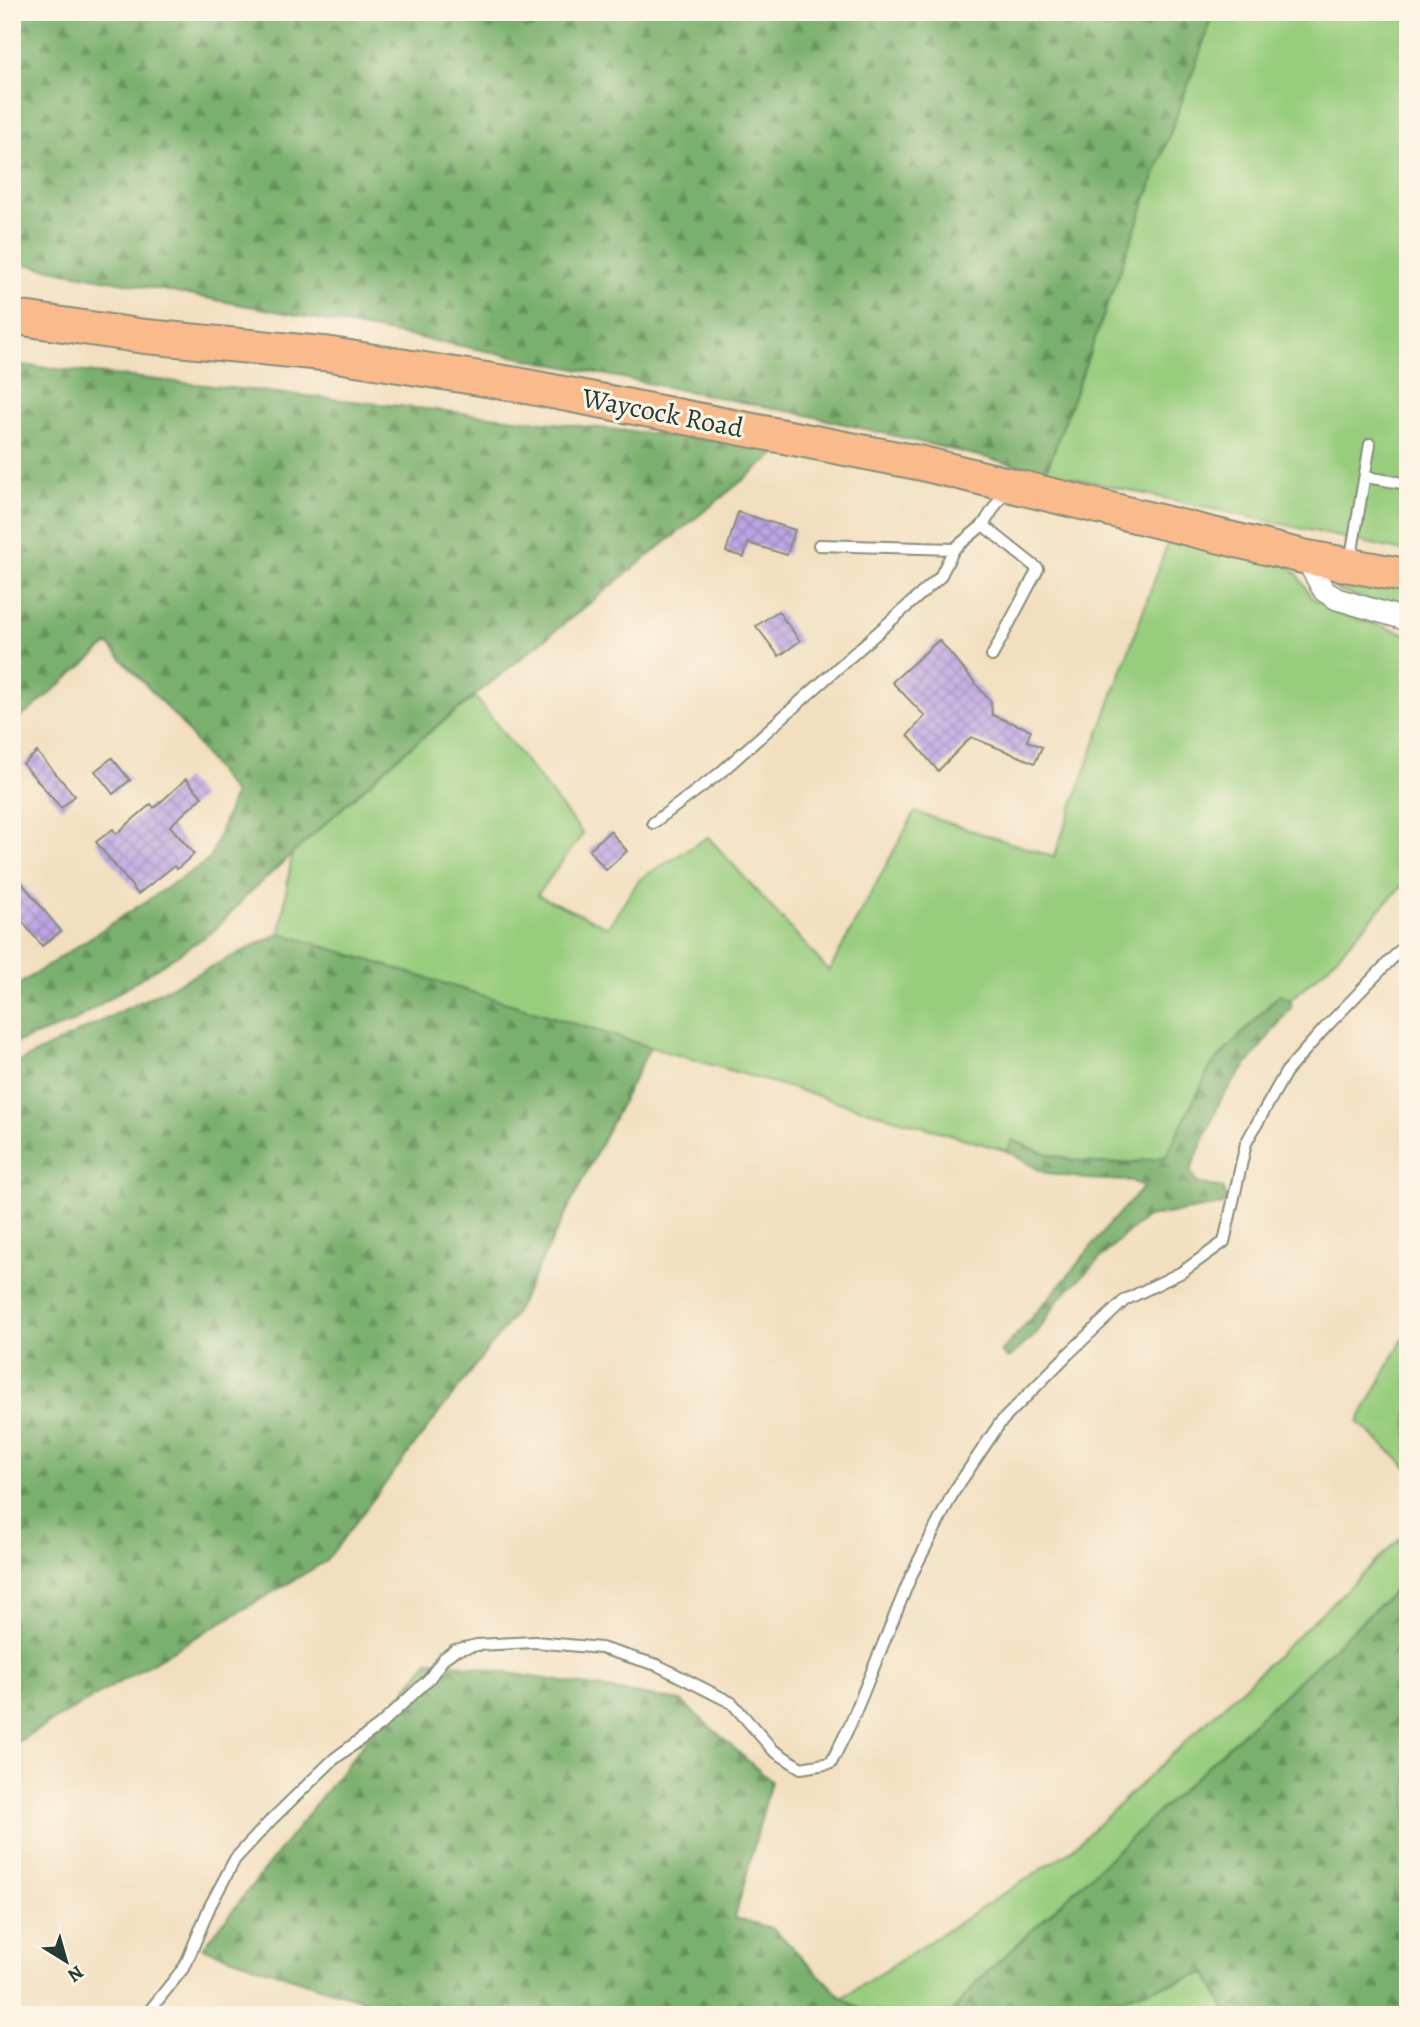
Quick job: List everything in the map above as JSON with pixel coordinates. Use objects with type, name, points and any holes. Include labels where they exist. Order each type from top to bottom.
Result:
[{"type":"main road","name":"Waycock Road","points":[[12,317],[141,336],[328,354],[420,367],[838,446],[1009,484],[1305,557],[1408,576]]},
{"type":"street","points":[[1305,557],[1324,591],[1337,599],[1408,620]]},
{"type":"lane","points":[[1350,566],[1370,444]]},
{"type":"lane","points":[[1366,477],[1408,484]]},
{"type":"lane","points":[[653,823],[720,773],[940,577],[954,549],[983,525],[1009,484]]},
{"type":"lane","points":[[983,525],[1038,569],[992,656]]},
{"type":"lane","points":[[819,545],[954,549]]},
{"type":"lane","points":[[146,2014],[185,1966],[235,1859],[334,1759],[380,1725],[429,1679],[444,1658],[455,1650],[534,1642],[601,1647],[657,1665],[732,1703],[773,1750],[801,1768],[831,1763],[860,1702],[911,1576],[953,1493],[1000,1423],[1125,1300],[1182,1272],[1224,1242],[1246,1143],[1286,1072],[1408,942]]},
{"type":"green space","points":[[12,12],[1212,12],[1207,33],[1046,472],[807,415],[457,345],[12,262]]},
{"type":"green space","points":[[1212,12],[1408,12],[1408,552],[1046,472],[1207,33]]},
{"type":"green space","points":[[12,364],[783,448],[398,757],[246,896],[214,931],[71,1023],[12,1044],[12,989],[210,859],[234,794],[181,723],[108,644],[28,712],[12,722]]},
{"type":"green space","points":[[1170,537],[1286,564],[1298,575],[1311,597],[1337,613],[1408,634],[1408,879],[1328,966],[1290,1000],[1280,994],[1211,1066],[1167,1156],[1139,1163],[1104,1164],[1057,1156],[1013,1140],[1007,1151],[650,1047],[280,933],[292,854],[398,757],[475,697],[583,834],[537,895],[608,927],[640,879],[708,837],[829,971],[915,812],[1054,857]]},
{"type":"green space","points":[[1333,576],[1408,584],[1408,612],[1339,591],[1330,584]]},
{"type":"green space","points":[[280,933],[650,1047],[514,1315],[326,1561],[12,1745],[12,1065]]},
{"type":"green space","points":[[1280,994],[1290,1000],[1292,1006],[1222,1097],[1190,1171],[1197,1183],[1223,1188],[1228,1204],[1147,1217],[1117,1242],[1059,1299],[1035,1335],[1008,1359],[1001,1352],[1143,1188],[1132,1181],[1086,1179],[1043,1172],[1007,1151],[1012,1140],[1050,1155],[1088,1162],[1126,1163],[1166,1156],[1211,1066]]},
{"type":"green space","points":[[1408,1329],[1408,1468],[1358,1422]]},
{"type":"green space","points":[[1408,1531],[1408,1578],[981,1978],[950,2015],[905,2015],[862,2010],[842,1998],[1070,1851]]},
{"type":"green space","points":[[1408,1578],[1408,2015],[1228,2015],[1207,1973],[1061,2015],[950,2015],[981,1978]]},
{"type":"green space","points":[[429,1660],[681,1701],[771,1781],[735,1918],[774,1929],[842,1998],[862,2010],[905,2015],[414,2015],[203,1948]]},
{"type":"green space","points":[[1207,1973],[1228,2015],[1061,2015]]},
{"type":"building","points":[[738,512],[795,530],[787,555],[748,543],[744,557],[726,552]]},
{"type":"building","points":[[778,611],[800,641],[779,656],[756,626]]},
{"type":"building","points":[[939,640],[991,702],[992,715],[1031,730],[1027,741],[1042,747],[1035,763],[971,737],[938,771],[908,735],[925,716],[892,682]]},
{"type":"building","points":[[37,752],[75,796],[61,808],[23,764]]},
{"type":"building","points":[[112,758],[130,780],[113,794],[95,771]]},
{"type":"building","points":[[186,779],[202,797],[170,826],[194,854],[177,869],[174,866],[138,894],[96,842],[113,829],[116,834],[151,804],[154,808]]},
{"type":"building","points":[[610,831],[627,851],[606,870],[589,850]]},
{"type":"building","points":[[12,871],[61,931],[42,946],[12,909]]}]
